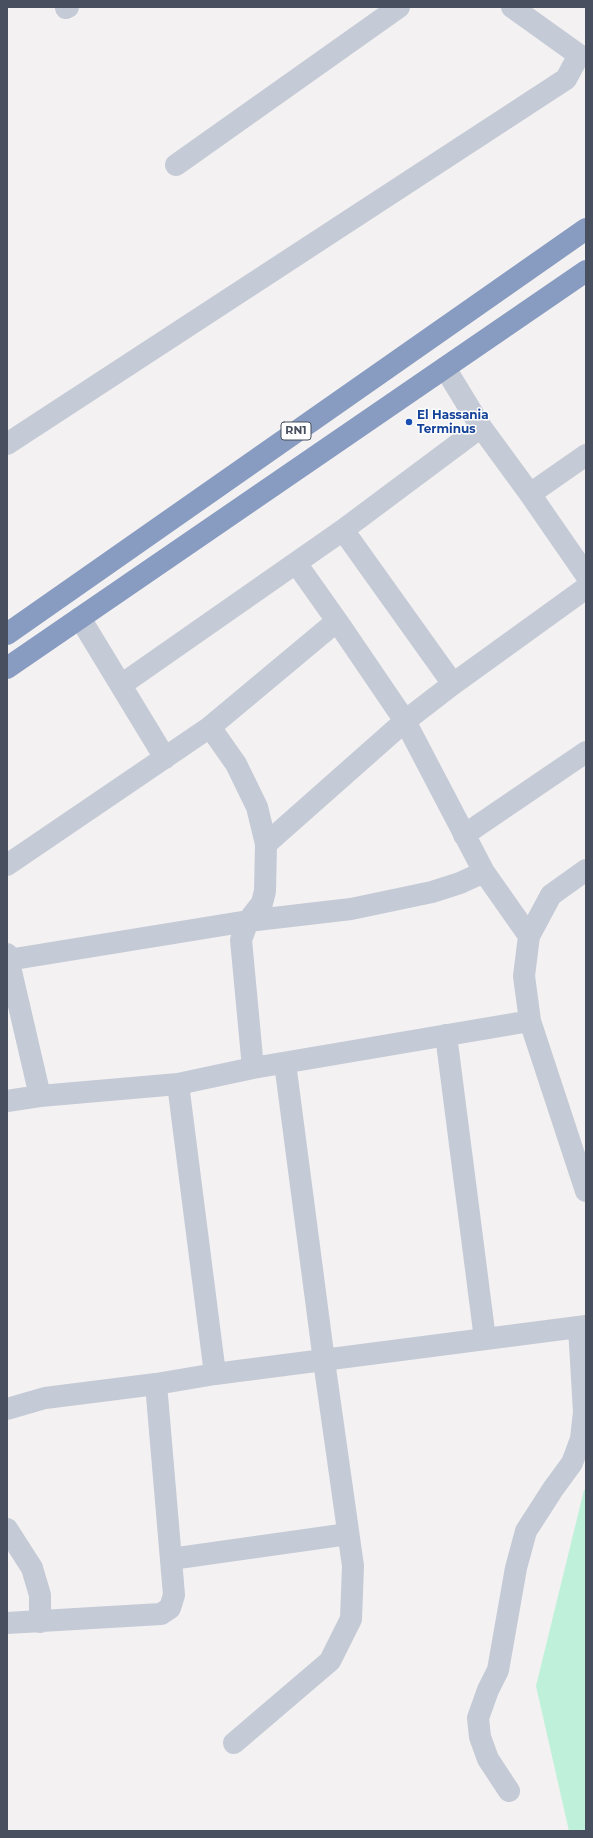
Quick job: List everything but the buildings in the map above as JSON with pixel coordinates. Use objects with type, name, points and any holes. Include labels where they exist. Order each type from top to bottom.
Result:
[{"type":"highway","name":"RN1","points":[[7,634],[586,229]]},
{"type":"highway","name":"RN1","points":[[7,668],[586,270]]},
{"type":"street","points":[[176,165],[400,7]]},
{"type":"street","points":[[7,444],[566,79],[579,55],[512,7]]},
{"type":"street","points":[[445,368],[480,427],[530,494],[586,576]]},
{"type":"street","points":[[122,685],[343,530],[480,427]]},
{"type":"street","points":[[530,494],[586,455]]},
{"type":"street","points":[[343,530],[453,684]]},
{"type":"street","points":[[296,563],[405,721],[484,872],[529,936]]},
{"type":"street","points":[[266,844],[405,721],[453,684],[586,588]]},
{"type":"street","points":[[80,618],[165,758]]},
{"type":"street","points":[[7,866],[210,727],[337,621]]},
{"type":"street","points":[[210,727],[236,764],[257,807],[266,844],[265,891],[262,903],[248,921],[241,940],[253,1068]]},
{"type":"street","points":[[464,835],[586,752]]},
{"type":"street","points":[[586,870],[551,895],[529,936],[524,976],[530,1021],[586,1191]]},
{"type":"street","points":[[40,1096],[8,957],[248,921],[351,909],[432,892],[460,883],[484,872]]},
{"type":"street","points":[[7,1101],[40,1096],[178,1084],[253,1068],[530,1021]]},
{"type":"street","points":[[446,1035],[485,1338]]},
{"type":"street","points":[[234,1743],[330,1661],[351,1619],[353,1566],[324,1361],[285,1063]]},
{"type":"street","points":[[178,1084],[215,1374]]},
{"type":"street","points":[[7,1409],[45,1398],[582,1326],[584,1412],[581,1439],[572,1463],[526,1531],[516,1568],[498,1670],[488,1690],[478,1718],[480,1737],[488,1759],[509,1791]]},
{"type":"street","points":[[7,1623],[161,1614],[170,1608],[174,1595],[156,1384]]},
{"type":"street","points":[[7,1529],[32,1568],[40,1595],[40,1622]]},
{"type":"street","points":[[171,1559],[348,1534]]},
{"type":"green space","points":[[586,1489],[586,1831],[569,1831],[536,1686],[584,1490]]},
{"type":"place","name":"El Hassania Terminus","points":[[409,422]]}]
